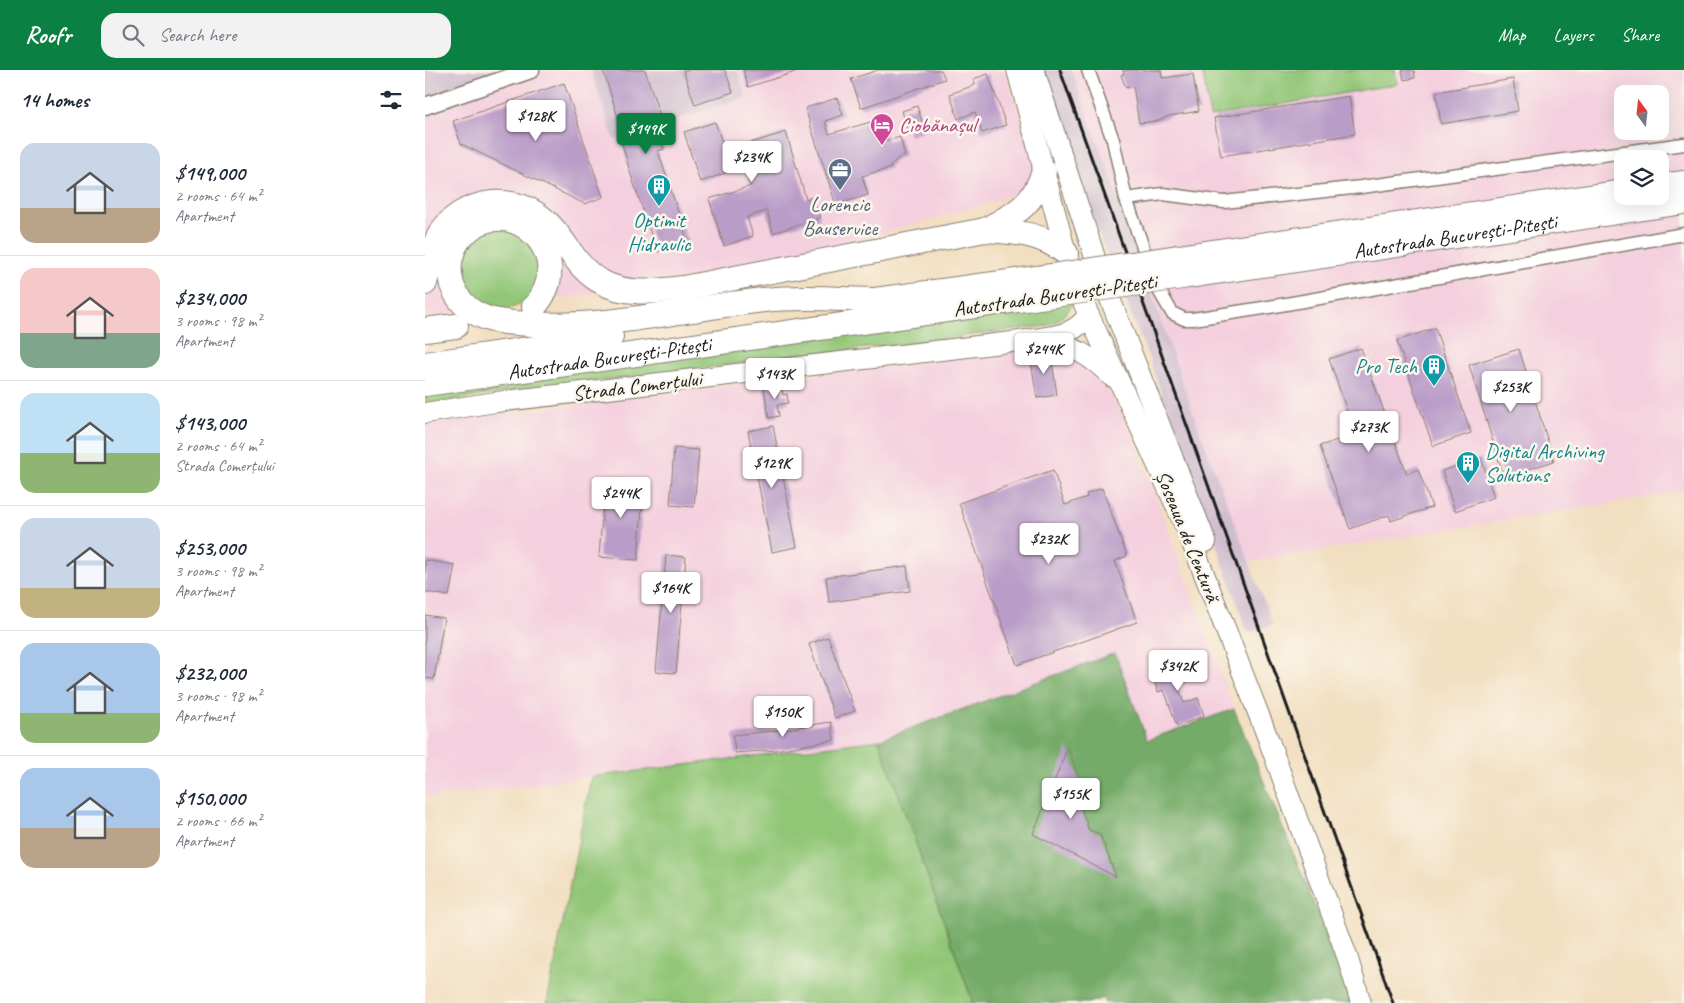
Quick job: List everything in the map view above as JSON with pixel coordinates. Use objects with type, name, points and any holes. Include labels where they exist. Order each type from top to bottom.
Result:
[{"type":"highway","points":[[985,230],[1016,213],[1030,202],[1039,186],[1044,171]]},
{"type":"highway","points":[[1669,184],[1684,182]]},
{"type":"highway","name":"Autostrada București-Pitești","points":[[1180,267],[1614,194]]},
{"type":"highway","name":"Autostrada București-Pitești","points":[[425,384],[1053,285],[1684,202]]},
{"type":"highway","points":[[425,283],[435,246],[445,226],[462,212],[489,203],[518,205],[542,218],[586,271],[597,280],[619,289],[642,293],[683,288],[985,230],[1033,234],[1045,238],[1066,253]]},
{"type":"highway","points":[[534,307],[543,295],[550,277],[548,256],[535,233],[519,223],[501,219],[485,222],[463,235],[453,249],[449,264],[451,280],[457,295],[462,303],[476,314],[505,322],[560,325],[597,324],[784,298],[874,300]]},
{"type":"highway","points":[[435,246],[437,280],[445,303],[463,321],[489,332],[524,336],[561,335],[742,312],[793,312]]},
{"type":"highway","name":"Autostrada București-Pitești","points":[[425,364],[874,300],[1053,285]]},
{"type":"highway","points":[[425,330],[456,326]]},
{"type":"main road","name":"Șoseaua de Centură","points":[[1017,70],[1066,253],[1088,314],[1119,384],[1147,438],[1187,530],[1269,741],[1348,958],[1361,1003]]},
{"type":"main road","name":"Șoseaua de Centură","points":[[1034,70],[1101,276],[1195,513],[1358,956],[1371,1003]]},
{"type":"main road","points":[[1028,340],[1071,330],[1080,326],[1088,314]]},
{"type":"main road","points":[[1028,340],[1069,346],[1086,354],[1119,384]]},
{"type":"main road","name":"Strada Comerțului","points":[[425,413],[497,402],[1028,340]]},
{"type":"street","points":[[425,106],[531,70]]},
{"type":"street","points":[[1088,70],[1113,140],[1126,199],[1163,300],[1176,316],[1193,319],[1684,234]]},
{"type":"street","points":[[1126,199],[1163,194],[1224,202],[1361,187],[1684,144]]},
{"type":"shaded area","points":[[425,70],[515,70],[425,100]]},
{"type":"shaded area","points":[[515,70],[591,70],[614,140],[746,97],[737,70],[1005,70],[1034,160],[1034,176],[1026,189],[1012,196],[860,240],[660,284],[425,317],[425,100]]},
{"type":"shaded area","points":[[591,70],[737,70],[746,97],[614,140]]},
{"type":"shaded area","points":[[1042,70],[1071,70],[1116,191],[1193,413],[1273,625],[1248,633],[1152,366],[1086,201]]},
{"type":"shaded area","points":[[1071,70],[1202,70],[1211,117],[1397,83],[1395,70],[1684,70],[1684,491],[1249,562],[1193,413]]},
{"type":"shaded area","points":[[1038,347],[1080,358],[1096,374],[1112,395],[1137,446],[1234,709],[1147,740],[1115,653],[879,740],[425,798],[425,424]]},
{"type":"green space","points":[[1202,70],[1395,70],[1397,84],[1210,117]]},
{"type":"green space","points":[[505,228],[529,239],[542,276],[525,302],[511,308],[495,309],[482,304],[471,295],[464,283],[460,270],[461,256],[467,244],[479,234]]},
{"type":"green space","points":[[1074,300],[1063,316],[1046,326],[491,394],[425,405],[425,395]]},
{"type":"green space","points":[[1115,653],[1147,740],[1234,709],[1355,1003],[1105,1003],[1103,998],[1088,1003],[973,1003],[879,740]]},
{"type":"green space","points":[[879,740],[973,1003],[547,1003],[591,777]]},
{"type":"building","points":[[603,70],[645,70],[660,116],[653,118],[664,149],[658,151],[688,242],[657,252],[630,172],[621,140],[625,139]]},
{"type":"building","points":[[683,70],[725,70],[733,92],[695,105]]},
{"type":"building","points":[[743,70],[795,70],[795,72],[748,87]]},
{"type":"building","points":[[878,70],[941,70],[945,79],[861,108],[851,79]]},
{"type":"building","points":[[1123,70],[1161,70],[1162,78],[1193,74],[1199,111],[1169,116],[1158,121],[1139,123],[1133,86],[1126,88],[1121,75],[1124,74]]},
{"type":"building","points":[[1402,70],[1414,70],[1415,78],[1404,80]]},
{"type":"building","points":[[988,74],[1006,125],[982,133],[975,112],[958,119],[950,94],[975,85],[973,79]]},
{"type":"building","points":[[1513,79],[1518,111],[1441,124],[1436,92]]},
{"type":"building","points":[[564,83],[603,197],[585,204],[461,144],[453,121]]},
{"type":"building","points":[[1349,96],[1355,134],[1221,156],[1214,118]]},
{"type":"building","points":[[837,98],[843,115],[825,121],[829,134],[881,119],[887,141],[900,137],[905,156],[898,158],[890,166],[891,168],[862,176],[868,195],[836,205],[805,108]]},
{"type":"building","points":[[917,106],[925,130],[910,136],[902,111]]},
{"type":"building","points":[[715,122],[725,151],[786,132],[806,199],[813,197],[820,218],[773,233],[767,211],[747,217],[753,236],[724,246],[709,199],[751,186],[745,166],[700,182],[684,132]]},
{"type":"building","name":"Pro Tech","points":[[1435,328],[1471,433],[1433,446],[1397,341]]},
{"type":"building","points":[[1361,348],[1407,474],[1418,469],[1432,507],[1391,521],[1389,515],[1350,529],[1320,446],[1355,434],[1329,359]]},
{"type":"building","points":[[1519,349],[1554,461],[1504,477],[1469,365]]},
{"type":"building","points":[[1051,354],[1057,395],[1037,398],[1030,355]]},
{"type":"building","points":[[781,385],[783,395],[787,394],[788,403],[777,405],[779,416],[769,418],[764,388]]},
{"type":"building","points":[[773,426],[797,547],[772,552],[748,431]]},
{"type":"building","points":[[674,448],[699,450],[694,507],[670,505]]},
{"type":"building","name":"Digital Archiving Solutions","points":[[1481,458],[1494,497],[1455,511],[1442,471]]},
{"type":"building","points":[[1053,470],[1065,505],[1087,497],[1086,494],[1102,488],[1127,556],[1115,561],[1137,622],[1017,665],[959,503]]},
{"type":"building","points":[[605,478],[644,481],[638,560],[599,557]]},
{"type":"building","points":[[666,555],[686,557],[676,673],[656,672]]},
{"type":"building","points":[[425,560],[455,565],[449,596],[425,592]]},
{"type":"building","points":[[907,566],[910,591],[829,602],[826,577]]},
{"type":"building","points":[[425,615],[444,618],[434,679],[425,678]]},
{"type":"building","points":[[828,637],[855,711],[835,718],[809,644]]},
{"type":"building","points":[[1187,661],[1193,679],[1177,685],[1184,703],[1198,698],[1204,716],[1177,726],[1164,690],[1158,692],[1151,673]]},
{"type":"building","points":[[831,722],[834,740],[776,750],[735,753],[733,735]]},
{"type":"building","points":[[1068,747],[1083,791],[1079,803],[1089,830],[1100,834],[1116,877],[1033,834]]},
{"type":"railway","points":[[1060,70],[1393,1003]]},
{"type":"place","name":"Ciobănașul","points":[[882,146]]},
{"type":"place","name":"Lorencic Bauservice","points":[[840,191]]},
{"type":"place","name":"Optimit Hidraulic","points":[[659,207]]},
{"type":"place","name":"Pro Tech","points":[[1434,387]]},
{"type":"place","name":"Digital Archiving Solutions","points":[[1468,484]]}]
